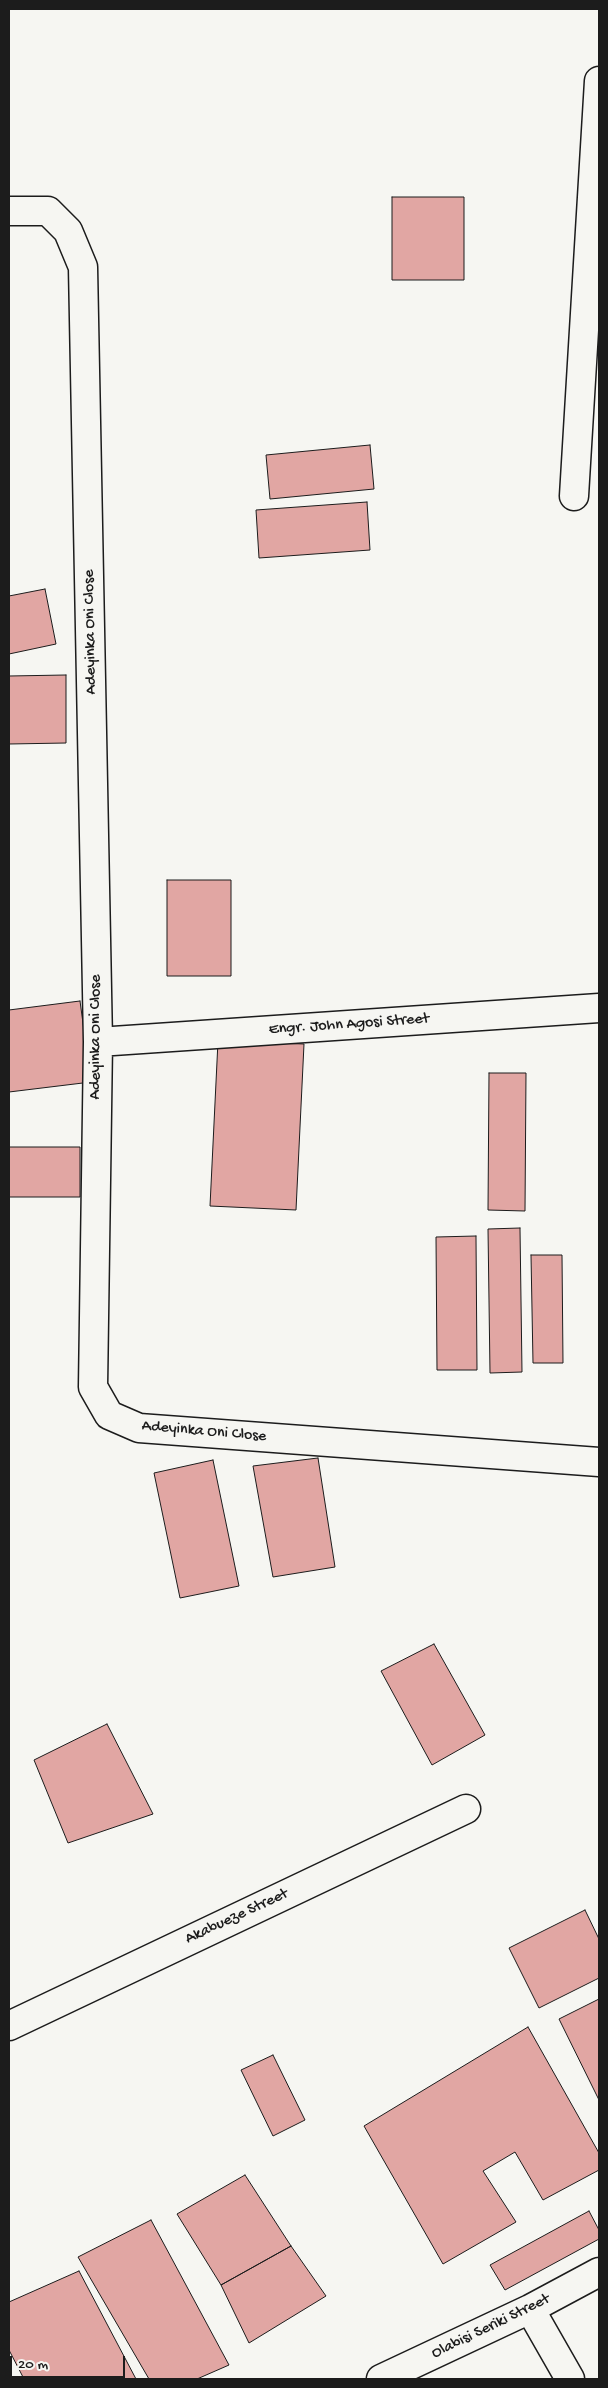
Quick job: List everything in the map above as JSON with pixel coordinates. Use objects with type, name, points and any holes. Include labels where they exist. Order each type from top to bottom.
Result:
[{"type":"street","points":[[574,496],[599,81]]},
{"type":"street","name":"Adeyinka Oni Close","points":[[9,211],[48,211],[68,231],[83,267],[98,1042],[93,1387],[109,1415],[139,1428],[599,1462]]},
{"type":"street","name":"Engr. John Agosi Street","points":[[98,1042],[599,1008]]},
{"type":"street","name":"Akabueze Street","points":[[9,2026],[466,1809]]},
{"type":"street","name":"Olabisi Seriki Street","points":[[381,2379],[530,2309],[599,2272]]},
{"type":"street","points":[[530,2309],[570,2379]]},
{"type":"building","points":[[392,197],[464,197],[464,280],[392,280]]},
{"type":"building","points":[[370,445],[374,489],[270,499],[266,455]]},
{"type":"building","points":[[367,502],[370,550],[259,558],[256,510]]},
{"type":"building","points":[[45,589],[56,644],[9,654],[9,596]]},
{"type":"building","points":[[66,675],[66,743],[9,744],[9,676]]},
{"type":"building","points":[[167,880],[231,880],[231,976],[167,976]]},
{"type":"building","points":[[80,1001],[91,1082],[9,1092],[9,1010]]},
{"type":"building","points":[[218,1041],[304,1044],[296,1210],[210,1206]]},
{"type":"building","points":[[489,1073],[526,1073],[525,1211],[488,1210]]},
{"type":"building","points":[[9,1147],[80,1147],[80,1197],[9,1197]]},
{"type":"building","points":[[520,1228],[522,1372],[490,1373],[488,1229]]},
{"type":"building","points":[[476,1236],[477,1370],[437,1370],[436,1237]]},
{"type":"building","points":[[531,1255],[562,1255],[563,1363],[533,1363]]},
{"type":"building","points":[[318,1458],[335,1567],[273,1577],[253,1466]]},
{"type":"building","points":[[213,1460],[239,1586],[180,1598],[154,1473]]},
{"type":"building","points":[[434,1644],[485,1735],[432,1765],[381,1671]]},
{"type":"building","points":[[107,1724],[153,1814],[68,1843],[34,1760]]},
{"type":"building","points":[[585,1910],[599,1939],[599,1978],[539,2008],[509,1948]]},
{"type":"building","points":[[599,1999],[599,2100],[559,2019]]},
{"type":"building","points":[[528,2027],[599,2153],[599,2170],[543,2200],[515,2152],[483,2171],[516,2222],[443,2264],[364,2126]]},
{"type":"building","points":[[273,2055],[305,2120],[273,2136],[241,2070]]},
{"type":"building","points":[[245,2175],[291,2246],[221,2285],[177,2214]]},
{"type":"building","points":[[589,2211],[599,2230],[599,2239],[505,2290],[490,2265]]},
{"type":"building","points":[[151,2220],[229,2365],[197,2379],[149,2379],[78,2257]]},
{"type":"building","points":[[291,2246],[326,2296],[249,2343],[221,2285]]},
{"type":"building","points":[[79,2271],[136,2379],[24,2379],[9,2350],[9,2302]]}]
